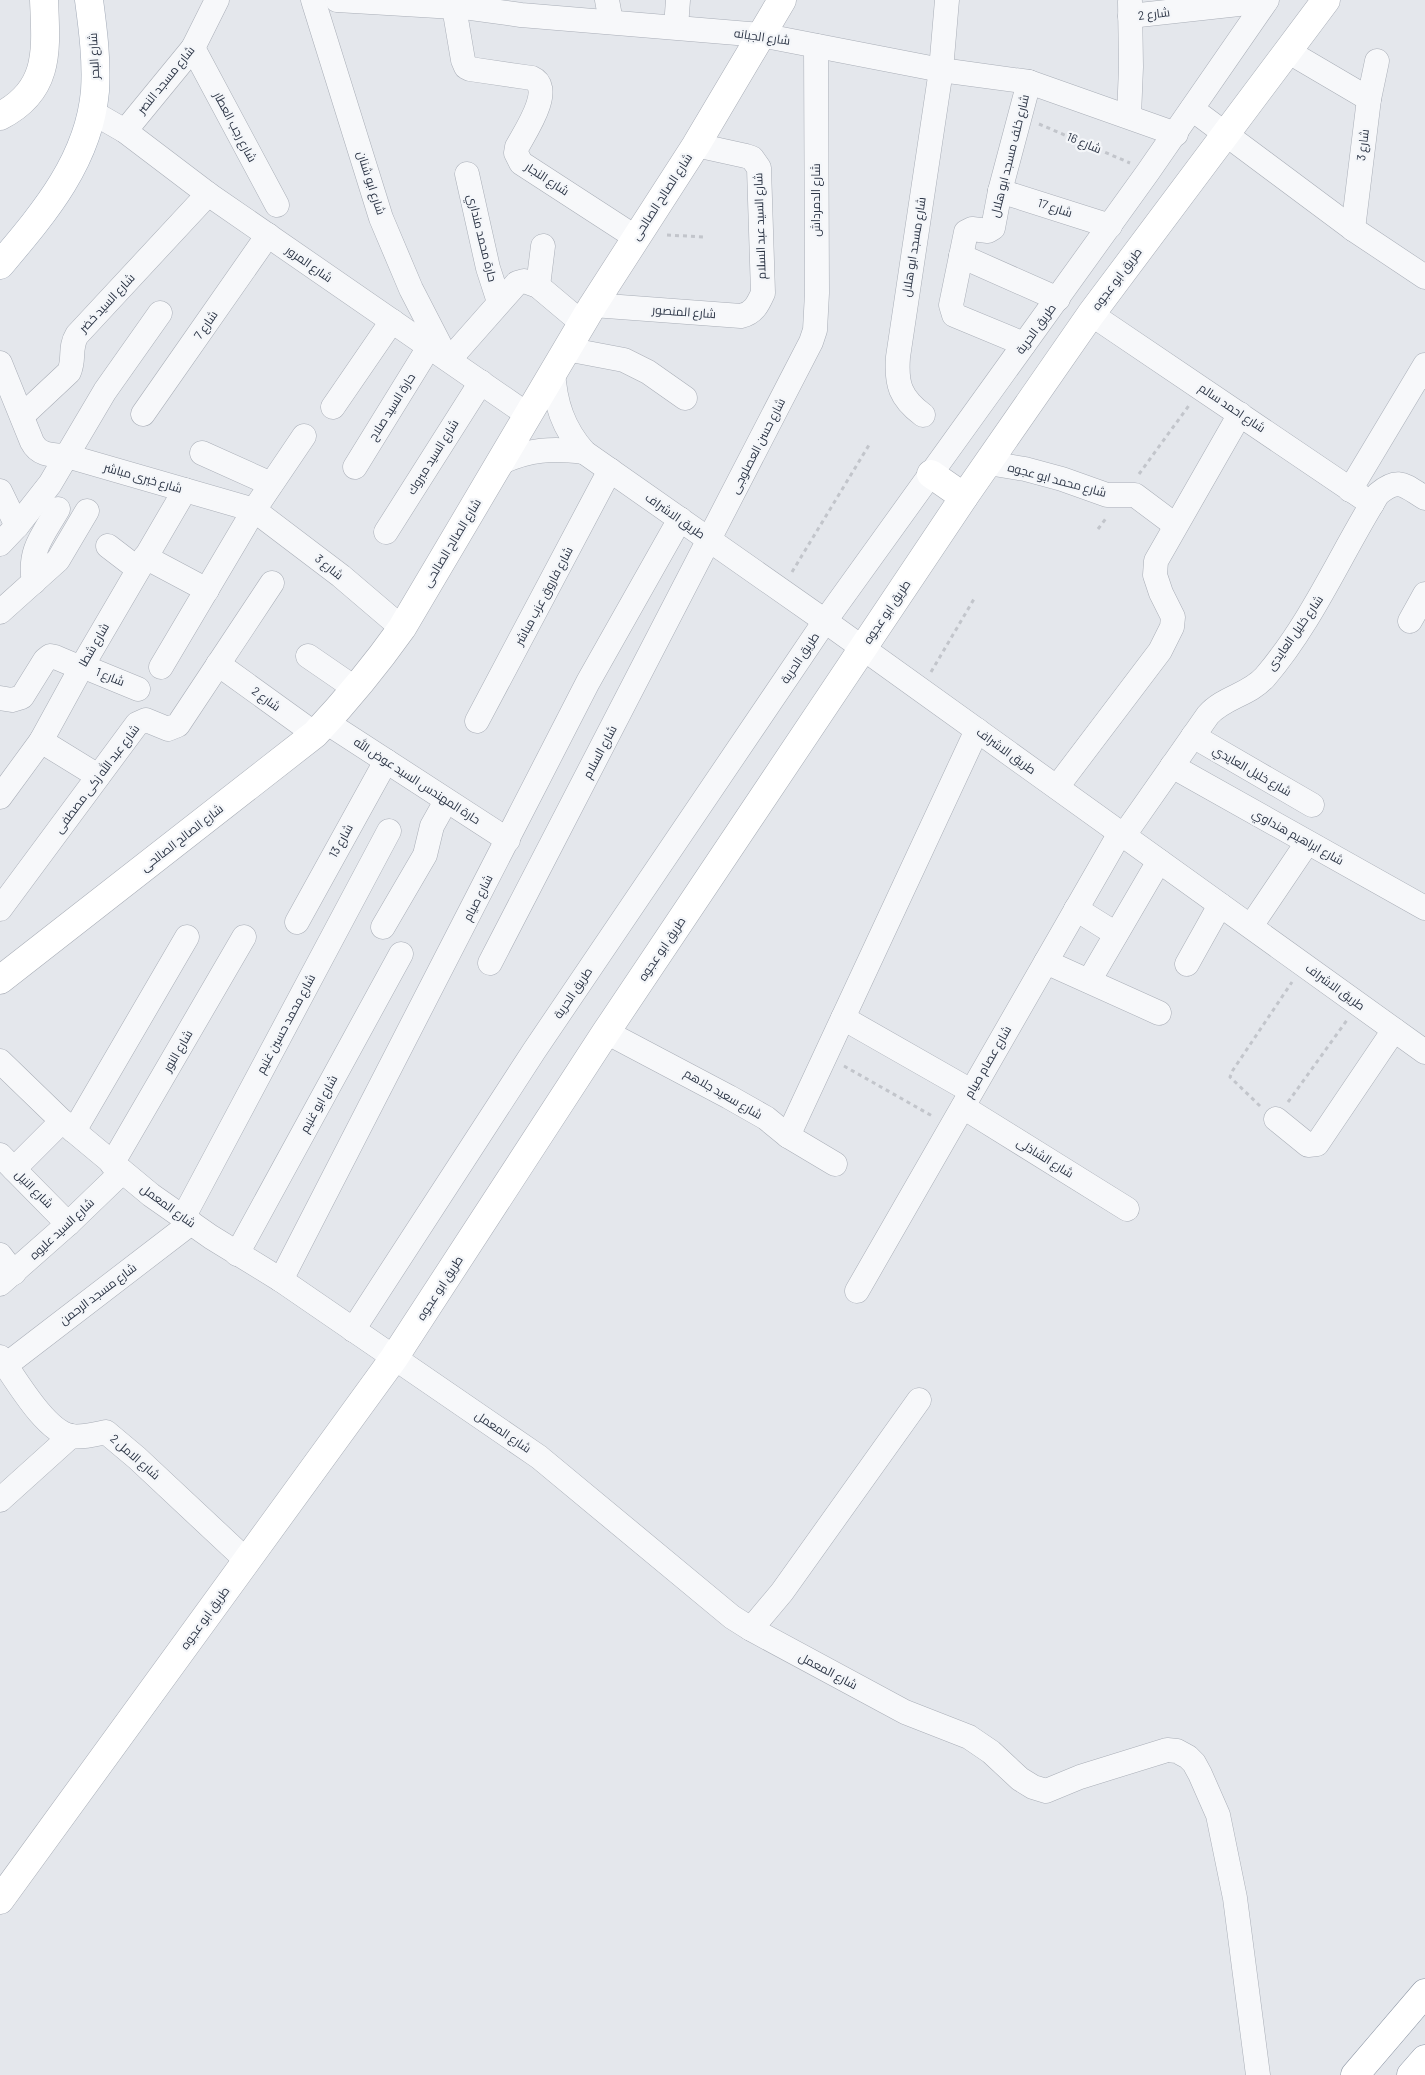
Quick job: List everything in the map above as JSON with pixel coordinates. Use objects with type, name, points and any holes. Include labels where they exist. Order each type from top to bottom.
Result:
[{"type":"main road","points":[[0,116],[25,99],[37,82],[42,69],[45,54],[44,0]]},
{"type":"main road","name":"شارع البحر","points":[[0,265],[30,231],[66,180],[87,130],[95,92],[96,60],[90,0]]},
{"type":"main road","name":"شارع الصالح الصالحى","points":[[0,980],[320,728],[375,666],[402,628],[587,314],[696,145],[782,0]]},
{"type":"main road","name":"طريق ابو عجوه","points":[[0,1900],[394,1358],[606,1032],[964,497],[1091,314],[1326,0]]},
{"type":"main road","points":[[0,96],[37,82]]},
{"type":"main road","points":[[931,474],[964,497]]},
{"type":"main road","points":[[1355,2075],[1425,1993]]},
{"type":"main road","points":[[1411,2075],[1425,2059]]},
{"type":"street","name":"شارع مسجد النصر","points":[[124,130],[193,48],[217,0]]},
{"type":"street","name":"شارع ابو شنان","points":[[313,0],[388,236],[442,355]]},
{"type":"street","name":"شارع الجبانه","points":[[337,0],[609,11],[676,27],[761,35],[941,70],[1029,82],[1176,134]]},
{"type":"street","points":[[676,27],[678,0]]},
{"type":"street","name":"شارع مسجد ابو هلال","points":[[923,415],[912,407],[901,392],[897,376],[941,70],[947,0]]},
{"type":"street","name":"شارع 2","points":[[1130,8],[1267,0]]},
{"type":"street","name":"طريق الحرية","points":[[353,1330],[534,1051],[825,621],[1176,134],[1267,0]]},
{"type":"street","name":"شارع النجار","points":[[465,5],[463,60],[466,67],[532,78],[540,83],[541,88],[537,109],[517,147],[516,153],[521,163],[637,235]]},
{"type":"street","points":[[1129,116],[1130,8]]},
{"type":"street","name":"شارع الدمرداش","points":[[807,352],[815,330],[817,293],[816,46]]},
{"type":"street","name":"شارع رجب العطار","points":[[193,48],[277,205]]},
{"type":"street","points":[[1288,52],[1369,99]]},
{"type":"street","name":"شارع 3","points":[[1353,229],[1369,99],[1377,61]]},
{"type":"street","name":"شارع خلف مسجد ابو هلال","points":[[963,245],[967,231],[972,229],[987,231],[992,229],[1019,115],[1029,82]]},
{"type":"street","points":[[1192,109],[1353,229],[1425,277]]},
{"type":"street","name":"شارع المرور","points":[[92,112],[124,130],[208,194],[528,415]]},
{"type":"street","name":"شارع السيد عبد السلام","points":[[696,145],[752,158],[759,168],[763,293]]},
{"type":"street","name":"حارة محمد منداري","points":[[467,174],[488,268],[499,302]]},
{"type":"street","name":"شارع 17","points":[[1000,191],[1110,226]]},
{"type":"street","name":"شارع السيد خضر","points":[[22,416],[69,372],[72,365],[71,350],[77,336],[208,194]]},
{"type":"street","name":"شارع 7","points":[[144,414],[268,236]]},
{"type":"street","points":[[1024,344],[954,315],[951,305],[963,245],[1058,299]]},
{"type":"street","points":[[543,246],[538,286],[587,314]]},
{"type":"street","name":"حارة محمد منداري","points":[[442,355],[517,283],[532,282],[538,286]]},
{"type":"street","name":"شارع المنصور","points":[[587,314],[741,316],[747,315],[757,307],[763,293]]},
{"type":"street","points":[[0,544],[17,526],[50,484],[105,391],[160,313]]},
{"type":"street","name":"شارع احمد سالم","points":[[1091,314],[1372,504]]},
{"type":"street","points":[[333,406],[392,321]]},
{"type":"street","name":"شارع حسن العصلوجى","points":[[710,540],[807,352]]},
{"type":"street","name":"حارة السيد صلاح","points":[[355,466],[442,355]]},
{"type":"street","points":[[560,360],[624,360],[648,372],[685,398]]},
{"type":"street","name":"طريق الاشراف","points":[[560,360],[558,406],[572,438],[584,452],[863,648],[1425,1052]]},
{"type":"street","name":"شارع خيرى مباشر","points":[[0,363],[35,448],[47,454],[67,456],[254,510]]},
{"type":"street","points":[[1350,490],[1425,365]]},
{"type":"street","name":"شارع السيد مبروك","points":[[386,532],[481,382]]},
{"type":"street","points":[[1057,787],[1160,651],[1172,627],[1173,617],[1161,593],[1155,575],[1156,561],[1240,414]]},
{"type":"street","points":[[161,667],[254,510],[304,436]]},
{"type":"street","name":"طريق الاشراف","points":[[500,463],[532,451],[549,449],[584,452]]},
{"type":"street","points":[[202,453],[271,484]]},
{"type":"street","name":"شارع محمد ابو عجوه","points":[[988,463],[1025,469],[1106,494],[1135,494],[1175,525]]},
{"type":"street","name":"شارع فاروق عزب مباشر","points":[[477,721],[610,470]]},
{"type":"street","name":"شارع خليل العايدى","points":[[1122,834],[1214,708],[1256,685],[1282,655],[1312,612],[1378,494],[1391,484],[1404,486],[1425,498]]},
{"type":"street","name":"شارع شطا","points":[[0,798],[41,741],[185,490]]},
{"type":"street","points":[[0,491],[17,526]]},
{"type":"street","points":[[34,582],[32,570],[33,556],[58,509]]},
{"type":"street","name":"شارع 3","points":[[254,510],[341,576],[402,628]]},
{"type":"street","points":[[0,612],[58,560],[86,511]]},
{"type":"street","name":"شارع صيام","points":[[281,1280],[588,682],[680,519]]},
{"type":"street","name":"شارع السلام","points":[[490,963],[710,540]]},
{"type":"street","points":[[108,546],[142,563],[207,590]]},
{"type":"street","name":"شارع عبد الله زكى مصطفى","points":[[0,910],[137,724],[146,720],[168,729],[178,725],[272,583]]},
{"type":"street","points":[[1410,621],[1425,594]]},
{"type":"street","name":"شارع 1","points":[[0,698],[12,700],[22,697],[45,660],[50,656],[138,689]]},
{"type":"street","points":[[308,656],[356,688]]},
{"type":"street","name":"شارع 2","points":[[218,664],[320,728]]},
{"type":"street","name":"حارة المهندس السيد عوض الله","points":[[320,728],[386,761],[508,840]]},
{"type":"street","points":[[788,1136],[977,730]]},
{"type":"street","name":"شارع خليل العايدي","points":[[1193,736],[1312,805]]},
{"type":"street","points":[[41,741],[98,776]]},
{"type":"street","name":"شارع 13","points":[[297,922],[386,761]]},
{"type":"street","name":"شارع ابراهيم هنداوي","points":[[1172,766],[1425,908]]},
{"type":"street","points":[[383,927],[425,855],[432,826],[446,801]]},
{"type":"street","name":"شارع محمد حسين غنيم","points":[[187,1221],[389,831]]},
{"type":"street","name":"شارع عصام صيام","points":[[857,1291],[1076,909],[1122,834]]},
{"type":"street","points":[[1251,926],[1307,843]]},
{"type":"street","points":[[1089,981],[1159,861]]},
{"type":"street","points":[[1187,964],[1220,904]]},
{"type":"street","points":[[1076,909],[1116,934]]},
{"type":"street","points":[[7,1162],[68,1126],[187,937]]},
{"type":"street","name":"شارع النور","points":[[117,1168],[244,937]]},
{"type":"street","name":"شارع ابو غنيم","points":[[237,1254],[401,954]]},
{"type":"street","points":[[1046,962],[1159,1013]]},
{"type":"street","name":"شارع الشاذلى","points":[[843,1018],[967,1099],[1127,1209]]},
{"type":"street","points":[[1276,1119],[1308,1145],[1317,1144],[1394,1030]]},
{"type":"street","name":"شارع سعيد جلاهم","points":[[606,1032],[766,1118],[788,1136],[835,1164]]},
{"type":"street","name":"شارع المعمل","points":[[0,1061],[68,1126],[117,1168],[187,1221],[281,1280],[554,1468],[713,1602],[751,1629],[905,1712],[969,1737],[991,1752],[1020,1779],[1033,1787],[1046,1791],[1080,1777],[1167,1750],[1176,1751],[1194,1763],[1209,1790],[1218,1815],[1235,1898],[1258,2075]]},
{"type":"street","name":"شارع النيل","points":[[7,1162],[68,1224]]},
{"type":"street","name":"شارع السيد عليوه","points":[[5,1271],[68,1224],[117,1168]]},
{"type":"street","name":"شارع مسجد الرحمن","points":[[3,1361],[187,1221]]},
{"type":"street","points":[[0,1498],[71,1436],[54,1427],[31,1402],[3,1361]]},
{"type":"street","points":[[751,1629],[782,1592],[919,1400]]},
{"type":"street","name":"شارع الامل 2","points":[[71,1436],[106,1432],[247,1561]]},
{"type":"path","name":"شارع 16","points":[[1019,115],[1148,172]]},
{"type":"path","points":[[637,235],[704,237]]},
{"type":"path","points":[[1098,529],[1202,388]]},
{"type":"path","points":[[781,590],[869,445]]},
{"type":"path","points":[[921,690],[974,599]]},
{"type":"path","points":[[1304,965],[1230,1077],[1276,1119],[1327,1046],[1360,1005]]},
{"type":"path","points":[[826,1056],[951,1127]]}]
